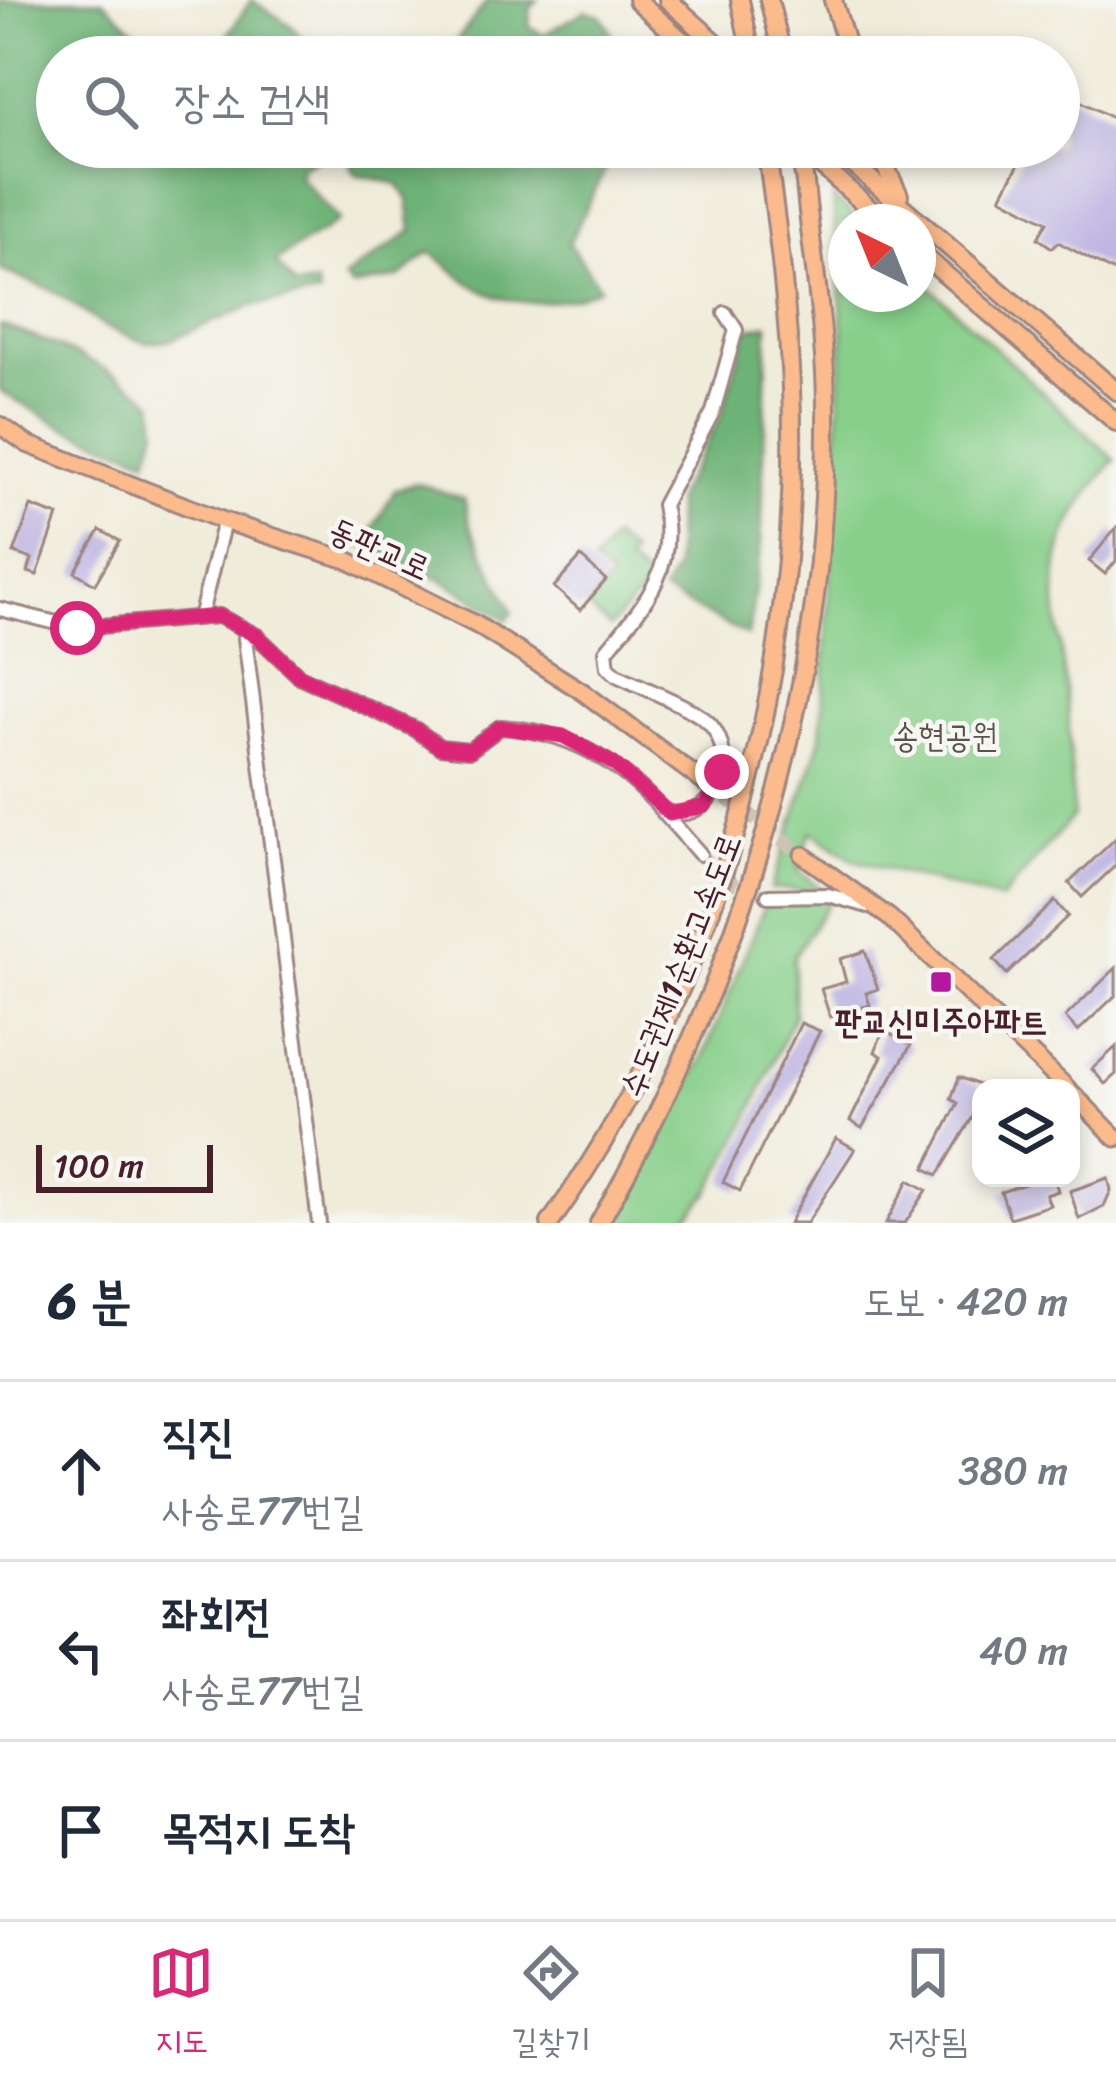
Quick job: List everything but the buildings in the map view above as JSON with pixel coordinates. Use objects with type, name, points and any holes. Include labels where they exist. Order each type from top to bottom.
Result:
[{"type":"highway","points":[[637,0],[677,36]]},
{"type":"highway","points":[[668,0],[708,36]]},
{"type":"highway","points":[[740,0],[748,36]]},
{"type":"highway","points":[[770,0],[778,36]]},
{"type":"highway","points":[[833,0],[844,36]]},
{"type":"highway","name":"수도권제1순환고속도로","points":[[550,1223],[628,1099],[674,1000],[711,909],[750,781],[779,626],[792,466],[783,278],[769,168]]},
{"type":"highway","name":"수도권제1순환고속도로","points":[[598,1223],[654,1117],[737,920],[794,717],[825,468],[826,405],[804,168]]},
{"type":"highway","points":[[824,168],[865,204]]},
{"type":"highway","points":[[857,168],[899,204]]},
{"type":"highway","points":[[883,168],[905,204]]},
{"type":"highway","points":[[936,236],[1116,391]]},
{"type":"highway","points":[[936,267],[1116,422]]},
{"type":"highway","points":[[1052,335],[1116,380]]},
{"type":"main road","name":"동판교로","points":[[0,425],[27,444],[224,521],[347,560],[494,634],[583,692],[708,791]]},
{"type":"main road","points":[[803,855],[890,918],[1058,1079]]},
{"type":"main road","points":[[1080,1101],[1115,1136]]},
{"type":"street","points":[[663,811],[690,813],[708,791],[724,751],[706,719],[617,674],[608,667],[606,651],[661,581],[668,553],[663,506],[713,412],[736,330],[725,314]]},
{"type":"street","points":[[201,614],[224,521]]},
{"type":"street","points":[[0,609],[77,628],[219,616],[257,636],[299,676],[415,729],[440,747],[470,750],[500,727],[563,736],[614,764],[700,854]]},
{"type":"street","points":[[257,636],[244,638],[319,1223]]},
{"type":"street","points":[[768,896],[831,895],[890,918]]},
{"type":"green space","points":[[0,0],[102,0],[141,36],[36,36],[36,168],[301,168],[299,176],[339,220],[276,263],[295,287],[316,284],[319,295],[251,306],[168,341],[146,343],[105,327],[54,291],[0,270]]},
{"type":"green space","points":[[251,0],[301,36],[227,36]]},
{"type":"green space","points":[[488,0],[538,0],[531,7],[529,26],[543,35],[585,11],[601,15],[613,36],[460,36]]},
{"type":"green space","points":[[352,168],[606,168],[569,243],[600,288],[538,302],[505,299],[470,283],[429,252],[400,277],[352,287],[344,278],[412,231],[408,200],[398,184],[356,174]]},
{"type":"green space","name":"송현공원","points":[[936,293],[1115,460],[1072,521],[1056,575],[1073,816],[1001,900],[854,860],[811,831],[798,870],[825,891],[771,889],[821,738],[841,312],[936,312]]},
{"type":"green space","points":[[768,324],[761,550],[748,636],[663,592],[675,570],[676,497],[721,416],[746,329]]},
{"type":"green space","points":[[0,325],[82,357],[154,402],[157,429],[148,459],[65,428],[0,391]]},
{"type":"green space","points":[[417,483],[464,499],[470,526],[513,612],[507,620],[446,582],[363,546],[395,490]]},
{"type":"green space","points":[[613,538],[632,554],[626,562],[650,583],[610,627],[587,607],[611,579],[593,563]]},
{"type":"green space","points":[[831,899],[794,956],[794,1015],[746,1124],[708,1194],[682,1223],[611,1223],[700,1065],[767,900]]},
{"type":"tunnel","points":[[708,784],[803,855]]},
{"type":"tunnel","points":[[700,854],[735,884],[768,896]]},
{"type":"place","name":"판교신미주아파트","points":[[941,982]]},
{"type":"route","points":[[77,628],[219,616],[257,636],[299,676],[415,729],[440,747],[470,750],[500,727],[551,732],[614,764],[670,814],[705,806],[722,772]]}]
